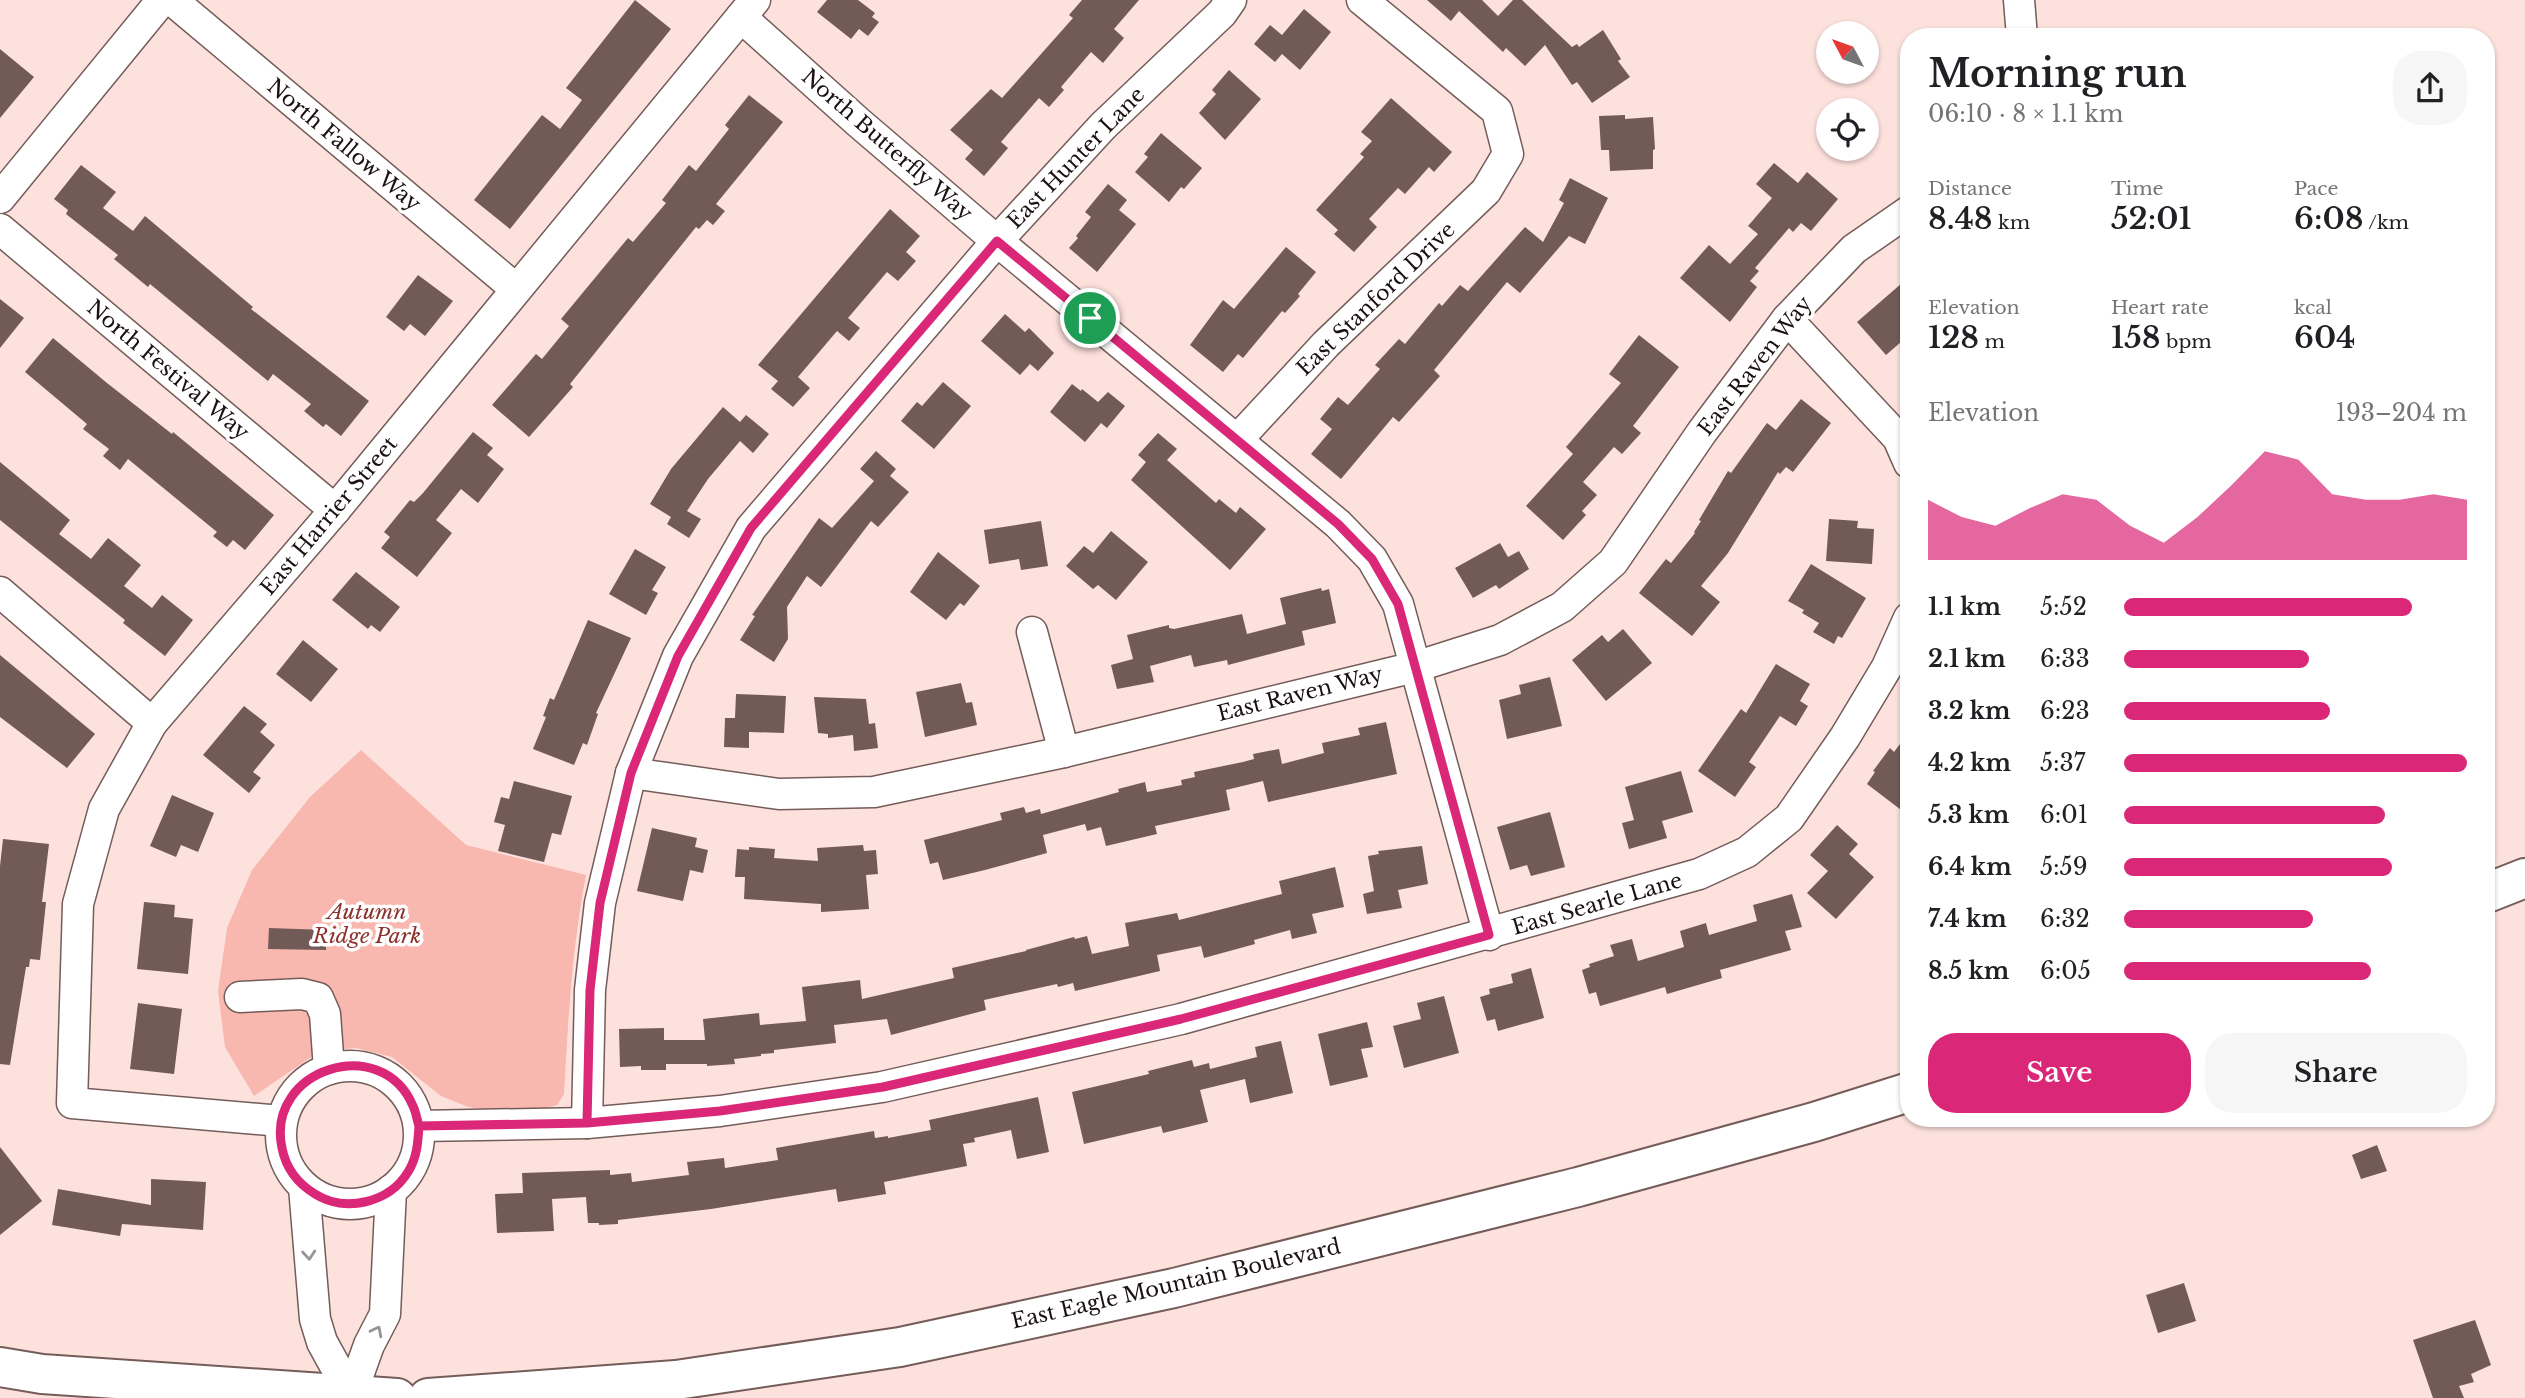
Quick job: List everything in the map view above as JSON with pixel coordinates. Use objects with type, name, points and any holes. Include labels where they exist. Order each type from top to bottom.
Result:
[{"type":"main road","points":[[2495,890],[2525,878]]},
{"type":"main road","name":"East Eagle Mountain Boulevard","points":[[428,1398],[676,1380],[900,1348],[1174,1287],[1578,1187],[1814,1122],[1900,1095]]},
{"type":"main road","points":[[0,1367],[42,1374],[397,1398]]},
{"type":"street","points":[[0,198],[162,0]]},
{"type":"street","name":"North Fallow Way","points":[[172,0],[516,289]]},
{"type":"street","name":"East Hunter Lane","points":[[587,1123],[590,990],[600,903],[631,773],[678,656],[751,528],[997,241],[1103,126],[1222,13],[1231,0]]},
{"type":"street","name":"East Stanford Drive","points":[[1238,439],[1326,344],[1486,191],[1508,155],[1497,111],[1362,0]]},
{"type":"street","points":[[2019,0],[2021,28]]},
{"type":"street","name":"East Harrier Street","points":[[281,1121],[72,1103],[78,904],[104,809],[152,723],[335,510],[748,8]]},
{"type":"street","name":"North Butterfly Way","points":[[748,8],[858,122],[1338,524],[1372,559],[1398,604],[1489,935]]},
{"type":"street","name":"East Raven Way","points":[[631,773],[779,794],[874,792],[1063,752],[1415,667],[1500,640],[1562,607],[1613,562],[1702,432],[1787,319],[1854,249],[1900,217]]},
{"type":"street","name":"North Festival Way","points":[[0,229],[335,510]]},
{"type":"street","points":[[1787,319],[1900,446]]},
{"type":"street","points":[[0,592],[152,723]]},
{"type":"street","points":[[1032,632],[1063,752]]},
{"type":"street","name":"East Searle Lane","points":[[419,1126],[587,1123],[720,1111],[883,1087],[1181,1019],[1489,935],[1699,874],[1747,852],[1789,818],[1845,737],[1898,671]]},
{"type":"street","points":[[240,997],[302,994],[317,998],[325,1014],[329,1069]]},
{"type":"street","points":[[336,1066],[359,1066],[381,1072],[399,1086],[413,1104],[419,1126],[417,1150],[408,1173],[391,1191],[370,1201],[347,1204],[324,1199],[304,1187],[292,1173],[284,1157],[280,1140],[281,1121],[287,1104],[297,1089],[315,1074],[329,1069],[336,1066]]},
{"type":"street","points":[[304,1187],[315,1319],[322,1342],[350,1396]]},
{"type":"street","points":[[350,1396],[385,1314],[391,1191]]},
{"type":"green space","name":"Autumn Ridge Park","points":[[361,750],[466,845],[586,875],[574,957],[564,1094],[557,1105],[506,1113],[468,1107],[441,1096],[392,1057],[356,1048],[320,1051],[254,1096],[225,1047],[218,991],[227,928],[252,870],[310,797]]},
{"type":"building","points":[[635,0],[671,29],[510,229],[474,200],[542,115],[560,129],[582,100],[566,88]]},
{"type":"building","points":[[827,0],[858,0],[875,13],[872,17],[879,22],[868,36],[859,29],[851,39],[817,12]]},
{"type":"building","points":[[1082,0],[1139,0],[1114,29],[1124,38],[1103,63],[1091,52],[1061,87],[1064,90],[1049,107],[1039,98],[1001,142],[1008,148],[984,176],[965,159],[973,150],[950,130],[991,89],[1002,98],[1073,18],[1069,15]]},
{"type":"building","points":[[1427,0],[1482,0],[1498,16],[1513,0],[1522,0],[1572,47],[1577,44],[1579,47],[1603,30],[1621,59],[1618,61],[1630,77],[1592,103],[1577,82],[1572,85],[1545,45],[1525,66],[1506,48],[1503,52],[1459,11],[1451,21]]},
{"type":"building","points":[[1304,9],[1331,32],[1300,70],[1282,54],[1275,62],[1254,44],[1270,25],[1282,35]]},
{"type":"building","points":[[0,49],[34,77],[0,118]]},
{"type":"building","points":[[1229,70],[1261,99],[1225,140],[1199,113],[1216,94],[1212,90]]},
{"type":"building","points":[[749,95],[783,122],[716,204],[725,211],[713,225],[707,220],[699,229],[696,227],[570,384],[573,387],[529,437],[492,405],[536,354],[542,359],[569,326],[561,319],[628,238],[633,242],[666,203],[662,200],[689,165],[696,171],[729,129],[725,125]]},
{"type":"building","points":[[1391,98],[1452,152],[1434,172],[1429,167],[1405,194],[1398,188],[1369,219],[1377,227],[1354,252],[1334,234],[1338,230],[1316,210],[1364,157],[1360,154],[1372,141],[1361,132]]},
{"type":"building","points":[[1625,115],[1625,119],[1653,117],[1653,169],[1610,171],[1609,150],[1601,150],[1599,116]]},
{"type":"building","points":[[1161,133],[1202,168],[1169,202],[1135,172],[1148,157],[1144,154]]},
{"type":"building","points":[[1774,163],[1798,183],[1807,172],[1838,199],[1811,231],[1801,223],[1793,232],[1789,228],[1755,268],[1759,271],[1750,281],[1757,287],[1730,322],[1680,278],[1709,245],[1730,264],[1758,234],[1748,226],[1772,198],[1756,184]]},
{"type":"building","points":[[81,165],[116,192],[103,208],[133,231],[145,216],[253,307],[251,309],[369,401],[341,436],[326,424],[323,427],[304,411],[311,404],[273,374],[268,381],[150,284],[148,287],[114,259],[118,255],[66,214],[68,210],[54,199]]},
{"type":"building","points":[[1570,178],[1608,198],[1585,244],[1569,236],[1520,293],[1507,282],[1434,370],[1440,376],[1399,422],[1393,417],[1341,479],[1311,454],[1332,429],[1320,419],[1338,397],[1348,405],[1380,369],[1375,365],[1399,339],[1405,344],[1439,303],[1442,306],[1460,285],[1468,291],[1525,227],[1543,242],[1564,203],[1559,200]]},
{"type":"building","points":[[1108,184],[1127,200],[1119,210],[1136,224],[1097,272],[1069,248],[1091,217],[1085,212]]},
{"type":"building","points":[[890,209],[920,236],[906,252],[916,261],[898,281],[887,272],[848,318],[860,328],[849,341],[837,331],[798,377],[810,388],[793,407],[771,389],[778,381],[758,365]]},
{"type":"building","points":[[1286,247],[1316,272],[1285,313],[1282,311],[1243,358],[1238,354],[1223,372],[1190,345],[1223,300],[1234,309]]},
{"type":"building","points":[[418,275],[453,301],[425,336],[410,324],[404,331],[386,317]]},
{"type":"building","points":[[1900,285],[1900,343],[1886,355],[1857,322]]},
{"type":"building","points":[[0,299],[24,318],[0,348]]},
{"type":"building","points":[[1005,314],[1025,332],[1029,328],[1054,353],[1038,371],[1030,364],[1020,375],[981,341]]},
{"type":"building","points":[[1639,335],[1679,367],[1633,426],[1641,433],[1622,454],[1614,447],[1583,482],[1597,495],[1582,511],[1586,515],[1563,540],[1526,506],[1573,454],[1566,447],[1621,383],[1609,374]]},
{"type":"building","points":[[53,338],[274,515],[245,550],[233,540],[227,547],[213,536],[217,532],[128,459],[120,470],[103,456],[109,449],[83,429],[87,424],[25,372]]},
{"type":"building","points":[[943,382],[971,406],[934,449],[901,421],[917,402],[922,406]]},
{"type":"building","points":[[1072,384],[1098,402],[1108,392],[1125,406],[1107,428],[1101,423],[1085,442],[1050,412]]},
{"type":"building","points":[[1801,399],[1831,423],[1793,472],[1786,467],[1780,474],[1778,472],[1728,553],[1701,586],[1720,602],[1692,636],[1639,593],[1666,559],[1671,563],[1695,533],[1701,521],[1699,520],[1728,471],[1731,473],[1767,423],[1776,430]]},
{"type":"building","points":[[723,407],[740,422],[746,415],[769,434],[753,453],[740,441],[708,479],[687,511],[701,519],[689,538],[667,524],[671,517],[650,504],[671,469]]},
{"type":"building","points":[[473,432],[493,448],[487,455],[504,469],[478,503],[461,489],[436,520],[452,533],[417,577],[381,548],[390,537],[384,532],[410,500],[414,502],[423,493]]},
{"type":"building","points":[[1158,433],[1177,449],[1167,460],[1216,503],[1219,499],[1236,513],[1240,507],[1266,529],[1230,570],[1131,480],[1146,462],[1138,455]]},
{"type":"building","points":[[876,451],[896,469],[890,476],[909,492],[878,527],[871,521],[821,587],[807,576],[787,607],[788,639],[774,662],[740,640],[755,616],[752,615],[819,518],[832,528],[874,481],[860,469]]},
{"type":"building","points":[[0,462],[70,520],[59,534],[91,559],[108,538],[141,565],[124,586],[152,608],[162,595],[193,620],[165,656],[123,623],[125,620],[0,520]]},
{"type":"building","points":[[1829,519],[1858,521],[1857,528],[1874,529],[1872,564],[1826,561]]},
{"type":"building","points":[[1041,521],[1048,566],[1021,570],[1019,559],[989,564],[984,530]]},
{"type":"building","points":[[1111,531],[1148,562],[1116,600],[1098,585],[1093,589],[1066,566],[1084,546],[1093,553]]},
{"type":"building","points":[[1500,543],[1508,557],[1519,551],[1529,569],[1499,589],[1496,585],[1473,598],[1455,568]]},
{"type":"building","points":[[635,549],[666,567],[652,590],[658,593],[646,615],[609,594]]},
{"type":"building","points":[[938,552],[980,586],[964,606],[960,603],[946,620],[910,592]]},
{"type":"building","points":[[1811,564],[1866,598],[1842,638],[1838,636],[1834,644],[1813,632],[1819,623],[1788,601]]},
{"type":"building","points":[[356,572],[400,607],[380,632],[371,625],[368,629],[332,600]]},
{"type":"building","points":[[1321,588],[1322,591],[1329,589],[1336,623],[1302,631],[1305,645],[1228,665],[1227,660],[1194,667],[1191,655],[1150,666],[1154,682],[1117,689],[1111,665],[1133,659],[1127,635],[1169,625],[1169,628],[1174,629],[1242,614],[1247,634],[1286,624],[1280,598]]},
{"type":"building","points":[[588,620],[631,638],[596,713],[598,714],[587,745],[583,743],[574,765],[533,749],[546,717],[543,716],[550,698],[554,700]]},
{"type":"building","points":[[1623,629],[1652,663],[1606,701],[1572,660],[1602,635],[1608,642]]},
{"type":"building","points":[[303,640],[338,669],[311,702],[276,674]]},
{"type":"building","points":[[0,655],[95,734],[67,768],[0,717]]},
{"type":"building","points":[[1776,664],[1810,684],[1800,701],[1808,706],[1796,726],[1780,716],[1749,762],[1756,767],[1735,797],[1698,771],[1741,709],[1746,713]]},
{"type":"building","points":[[1550,677],[1562,726],[1507,739],[1499,700],[1521,694],[1519,685]]},
{"type":"building","points":[[961,683],[966,703],[972,702],[977,725],[925,737],[916,692]]},
{"type":"building","points":[[736,694],[786,696],[784,733],[749,732],[749,748],[724,747],[725,718],[735,718]]},
{"type":"building","points":[[814,697],[866,699],[869,724],[875,723],[878,748],[854,751],[853,735],[828,738],[828,734],[818,733]]},
{"type":"building","points":[[244,706],[267,724],[260,732],[275,745],[253,772],[261,778],[249,793],[203,755]]},
{"type":"building","points":[[1386,722],[1397,774],[1268,802],[1263,781],[1226,790],[1230,810],[1155,826],[1157,834],[1106,846],[1101,827],[1087,831],[1085,824],[1043,835],[1047,853],[985,870],[943,880],[938,862],[930,864],[924,840],[1002,820],[1000,813],[1024,807],[1026,813],[1040,809],[1041,814],[1145,782],[1147,792],[1182,785],[1181,780],[1195,777],[1194,772],[1243,762],[1254,759],[1253,754],[1279,749],[1282,764],[1324,753],[1322,743],[1360,735],[1358,728]]},
{"type":"building","points":[[1900,744],[1900,809],[1867,784],[1890,748],[1894,752]]},
{"type":"building","points":[[1681,771],[1693,812],[1662,821],[1667,838],[1629,849],[1622,823],[1634,820],[1625,787]]},
{"type":"building","points":[[514,781],[572,796],[561,835],[552,833],[544,862],[498,851],[505,825],[494,822],[501,797],[509,799]]},
{"type":"building","points":[[172,795],[214,813],[198,852],[181,845],[176,857],[150,846]]},
{"type":"building","points":[[1550,812],[1565,867],[1531,876],[1527,865],[1510,870],[1497,827]]},
{"type":"building","points":[[1837,825],[1858,844],[1849,854],[1874,877],[1836,919],[1807,893],[1828,871],[1810,855]]},
{"type":"building","points":[[652,828],[697,838],[695,847],[708,850],[703,873],[690,870],[683,901],[637,891]]},
{"type":"building","points":[[3,839],[49,844],[42,902],[46,902],[40,960],[30,959],[29,967],[26,967],[10,1065],[0,1064],[0,866]]},
{"type":"building","points":[[863,845],[864,851],[876,850],[878,874],[866,875],[869,909],[821,912],[821,904],[744,899],[745,877],[735,877],[737,849],[775,849],[774,858],[818,861],[817,848]]},
{"type":"building","points":[[1422,846],[1428,884],[1398,890],[1402,908],[1367,914],[1363,894],[1374,891],[1368,856],[1379,854],[1378,851]]},
{"type":"building","points":[[1335,867],[1344,907],[1312,914],[1317,933],[1292,939],[1290,930],[1254,940],[1255,944],[1204,958],[1201,946],[1157,955],[1160,971],[1075,991],[1073,983],[1058,987],[1057,984],[984,1000],[986,1010],[891,1035],[887,1019],[834,1025],[836,1043],[774,1050],[774,1053],[761,1056],[734,1059],[735,1064],[666,1064],[666,1070],[641,1070],[641,1066],[620,1067],[619,1029],[664,1028],[664,1040],[705,1040],[703,1019],[759,1013],[760,1025],[806,1021],[802,987],[860,980],[862,999],[954,978],[952,968],[1074,937],[1087,936],[1092,954],[1129,946],[1125,923],[1177,913],[1179,920],[1282,894],[1279,881]]},
{"type":"building","points":[[1792,894],[1802,927],[1785,931],[1791,950],[1720,970],[1722,978],[1667,994],[1665,987],[1600,1006],[1596,992],[1589,994],[1582,970],[1590,967],[1589,964],[1614,956],[1610,945],[1632,939],[1638,961],[1684,947],[1680,931],[1706,923],[1709,935],[1757,921],[1753,905]]},
{"type":"building","points":[[144,902],[175,905],[174,917],[193,919],[188,974],[137,969]]},
{"type":"building","points":[[269,928],[326,930],[326,950],[268,949]]},
{"type":"building","points":[[1531,968],[1544,1018],[1498,1031],[1495,1019],[1487,1021],[1480,997],[1490,994],[1489,989],[1513,983],[1511,974]]},
{"type":"building","points":[[1444,996],[1459,1053],[1404,1068],[1393,1026],[1421,1019],[1417,1003]]},
{"type":"building","points":[[138,1003],[182,1009],[174,1074],[130,1069]]},
{"type":"building","points":[[1367,1022],[1373,1047],[1361,1049],[1368,1077],[1330,1086],[1318,1034]]},
{"type":"building","points":[[1281,1041],[1293,1093],[1250,1103],[1245,1079],[1200,1090],[1208,1122],[1163,1133],[1161,1126],[1084,1144],[1072,1092],[1149,1074],[1148,1071],[1192,1060],[1194,1067],[1209,1063],[1210,1069],[1257,1057],[1255,1047]]},
{"type":"building","points":[[1038,1097],[1049,1152],[1017,1159],[1011,1130],[974,1138],[975,1142],[963,1144],[967,1166],[884,1182],[886,1194],[838,1202],[836,1189],[599,1225],[588,1223],[586,1197],[552,1199],[554,1231],[497,1233],[495,1194],[523,1193],[522,1173],[610,1170],[610,1175],[631,1173],[632,1182],[689,1175],[687,1162],[724,1158],[725,1168],[778,1160],[776,1148],[874,1131],[875,1138],[888,1138],[931,1130],[929,1120]]},
{"type":"building","points":[[2377,1145],[2387,1171],[2361,1179],[2352,1155]]},
{"type":"building","points":[[0,1147],[42,1201],[0,1235]]},
{"type":"building","points":[[151,1179],[206,1182],[203,1230],[122,1224],[120,1236],[52,1225],[58,1189],[151,1205]]},
{"type":"building","points":[[2184,1283],[2196,1321],[2158,1333],[2146,1295]]},
{"type":"building","points":[[2475,1320],[2491,1365],[2471,1374],[2474,1382],[2459,1386],[2464,1398],[2433,1398],[2413,1340]]},
{"type":"route","points":[[1090,318],[997,241],[751,528],[678,656],[631,773],[600,903],[590,990],[587,1123],[419,1126],[413,1104],[399,1086],[381,1072],[359,1066],[336,1066],[315,1074],[297,1089],[287,1104],[281,1121],[280,1140],[284,1157],[292,1173],[304,1187],[324,1199],[347,1204],[370,1201],[391,1191],[408,1173],[417,1150],[419,1126],[503,1125],[587,1123],[720,1111],[883,1087],[1181,1019],[1489,935],[1398,604],[1372,559],[1338,524],[1090,318]]}]
